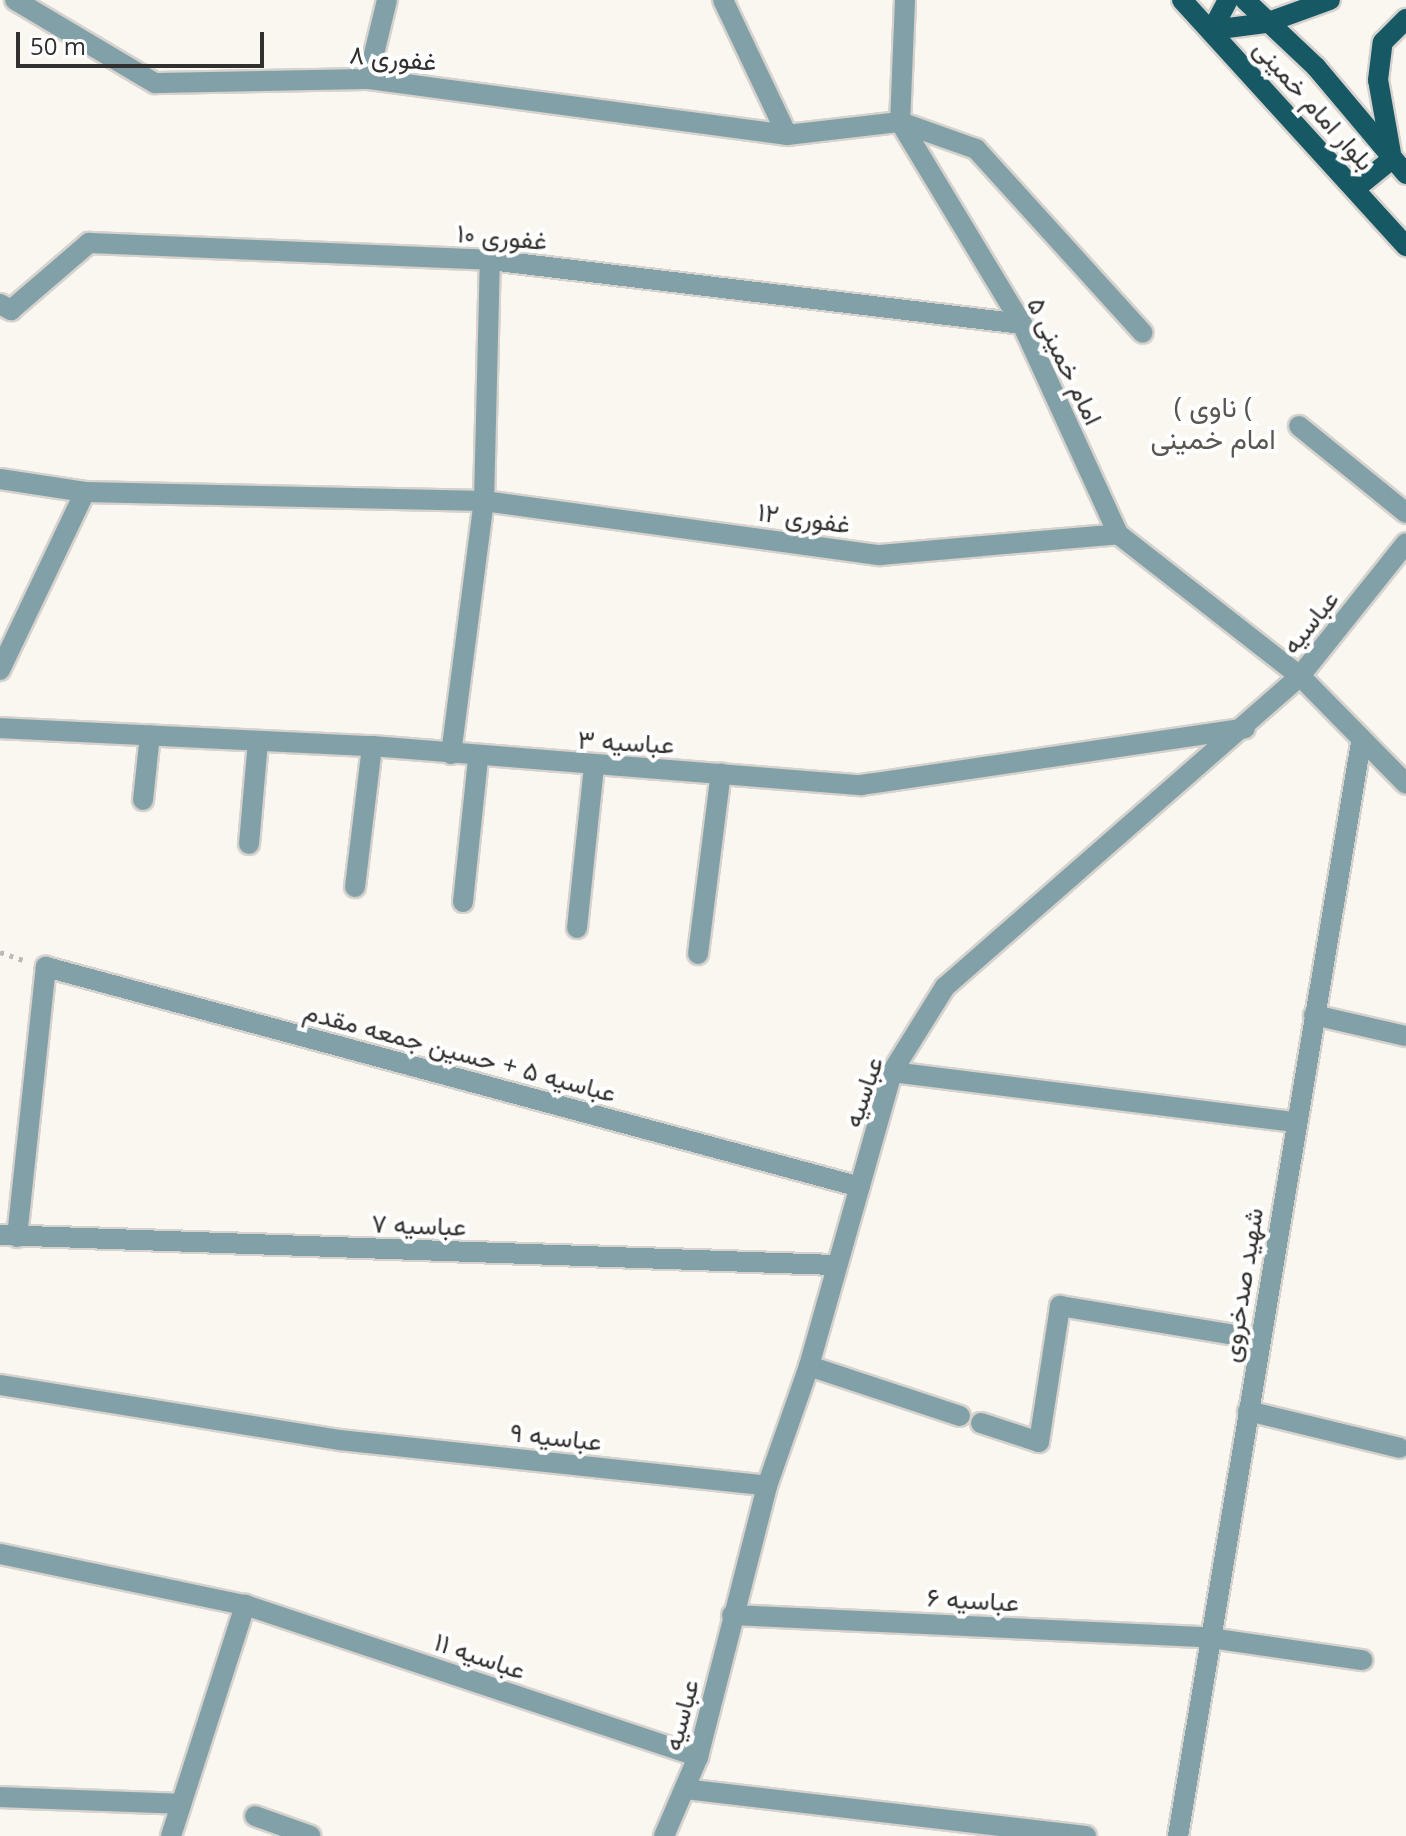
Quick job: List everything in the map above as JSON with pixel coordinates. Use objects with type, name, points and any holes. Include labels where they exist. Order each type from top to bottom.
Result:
[{"type":"main road","name":"بلوار امام خمینی","points":[[1182,0],[1406,246]]},
{"type":"main road","points":[[1212,30],[1228,0]]},
{"type":"main road","name":"بلوار امام خمینی","points":[[1245,0],[1316,67],[1399,166]]},
{"type":"main road","points":[[1212,30],[1266,23],[1330,0]]},
{"type":"main road","points":[[1355,189],[1399,166],[1378,80],[1383,42],[1406,19]]},
{"type":"street","name":"غفوری ۸","points":[[15,0],[155,83],[368,79],[787,135],[900,122]]},
{"type":"street","points":[[368,79],[387,0]]},
{"type":"street","points":[[723,0],[787,135]]},
{"type":"street","points":[[905,0],[900,122],[976,149],[1143,333]]},
{"type":"street","name":"امام خمینی ۵","points":[[900,122],[1022,324],[1118,534],[1300,676],[1361,743],[1406,784]]},
{"type":"street","name":"غفوری ۱۰","points":[[0,304],[11,310],[89,243],[490,260],[1022,324]]},
{"type":"street","points":[[451,754],[484,501],[490,260]]},
{"type":"street","points":[[1299,426],[1406,513]]},
{"type":"street","points":[[0,479],[85,492],[0,670]]},
{"type":"street","name":"غفوری ۱۲","points":[[85,492],[484,501],[880,555],[1118,534]]},
{"type":"street","name":"عباسیه","points":[[664,1836],[698,1757],[767,1486],[809,1366],[892,1072],[945,987],[1245,728],[1300,676],[1406,543]]},
{"type":"street","name":"عباسیه ۳","points":[[0,728],[372,746],[478,759],[721,773],[861,785],[1245,728]]},
{"type":"street","points":[[143,800],[150,735]]},
{"type":"street","points":[[249,844],[258,741]]},
{"type":"street","name":"شهید صدخروی","points":[[1178,1836],[1295,1122],[1361,743]]},
{"type":"street","points":[[355,887],[372,746]]},
{"type":"street","points":[[463,902],[478,759]]},
{"type":"street","points":[[577,928],[594,766]]},
{"type":"street","points":[[698,954],[721,773]]},
{"type":"street","name":"عباسیه ۵ + حسین جمعه مقدم","points":[[8,1236],[46,967],[860,1187]]},
{"type":"street","points":[[1314,1015],[1406,1036]]},
{"type":"street","points":[[892,1072],[1295,1122]]},
{"type":"street","name":"عباسیه ۷","points":[[8,1236],[836,1265]]},
{"type":"street","points":[[981,1423],[1039,1442],[1060,1306],[1260,1339]]},
{"type":"street","points":[[809,1366],[960,1416]]},
{"type":"street","name":"عباسیه ۹","points":[[0,1385],[340,1440],[767,1486]]},
{"type":"street","points":[[1248,1411],[1400,1448]]},
{"type":"street","name":"عباسیه ۱۱","points":[[0,1554],[245,1605],[698,1757]]},
{"type":"street","points":[[171,1836],[245,1605]]},
{"type":"street","name":"عباسیه ۶","points":[[732,1615],[1211,1638],[1362,1660]]},
{"type":"street","points":[[685,1789],[1086,1836]]},
{"type":"street","points":[[0,1797],[181,1804]]},
{"type":"street","points":[[255,1816],[311,1836]]},
{"type":"district","name":"( ناوی ( امام خمینی","points":[[1213,422]]}]
